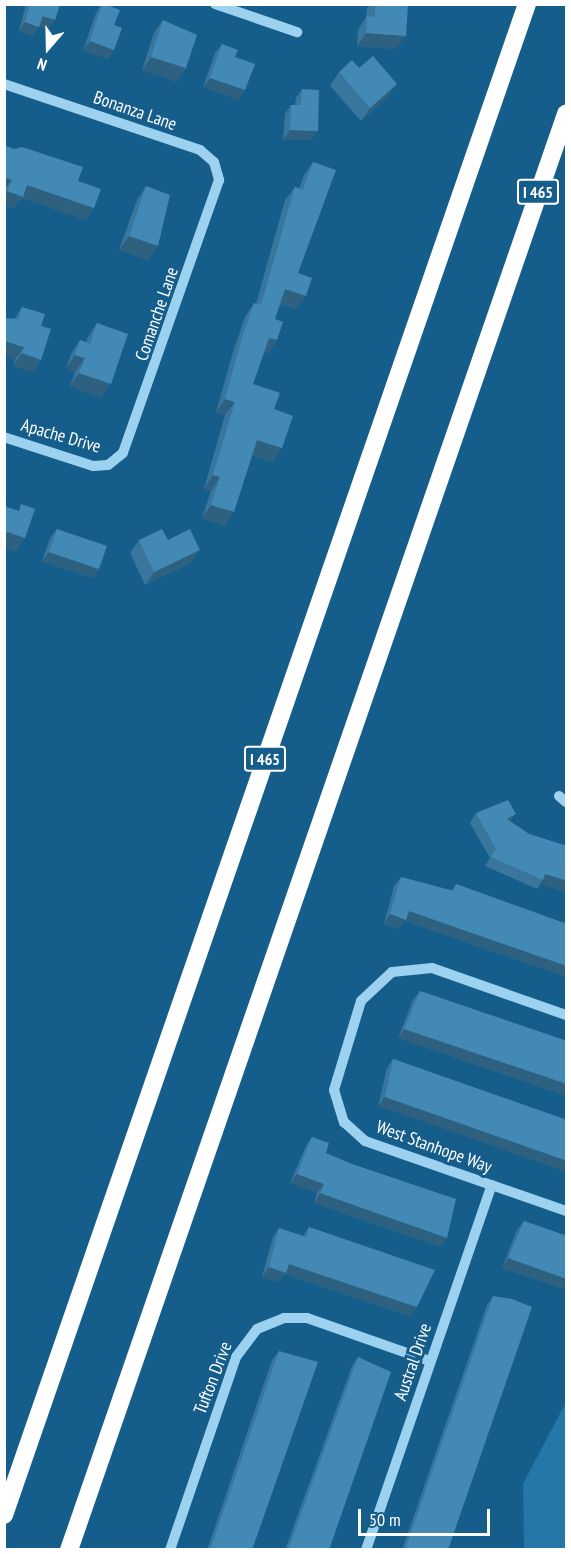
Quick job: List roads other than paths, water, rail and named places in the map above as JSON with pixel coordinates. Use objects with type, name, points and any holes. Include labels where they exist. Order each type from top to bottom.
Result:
[{"type":"highway","name":"I 465","points":[[4,1515],[527,4]]},
{"type":"highway","name":"I 465","points":[[69,1550],[567,114]]},
{"type":"street","points":[[215,4],[297,32]]},
{"type":"street","name":"Bonanza Lane","points":[[4,84],[200,150],[215,165]]},
{"type":"street","name":"Comanche Lane","points":[[108,465],[132,438],[217,192],[215,165]]},
{"type":"street","name":"Apache Drive","points":[[4,437],[89,465],[108,465]]},
{"type":"street","name":"West Stanhope Way","points":[[567,1015],[432,968],[408,968],[370,988],[348,1037],[334,1090],[347,1125],[376,1146],[567,1211]]},
{"type":"street","name":"Austral Drive","points":[[366,1550],[492,1185]]},
{"type":"street","name":"Tufton Drive","points":[[170,1550],[236,1357],[257,1329],[284,1317],[307,1318],[430,1361]]}]
